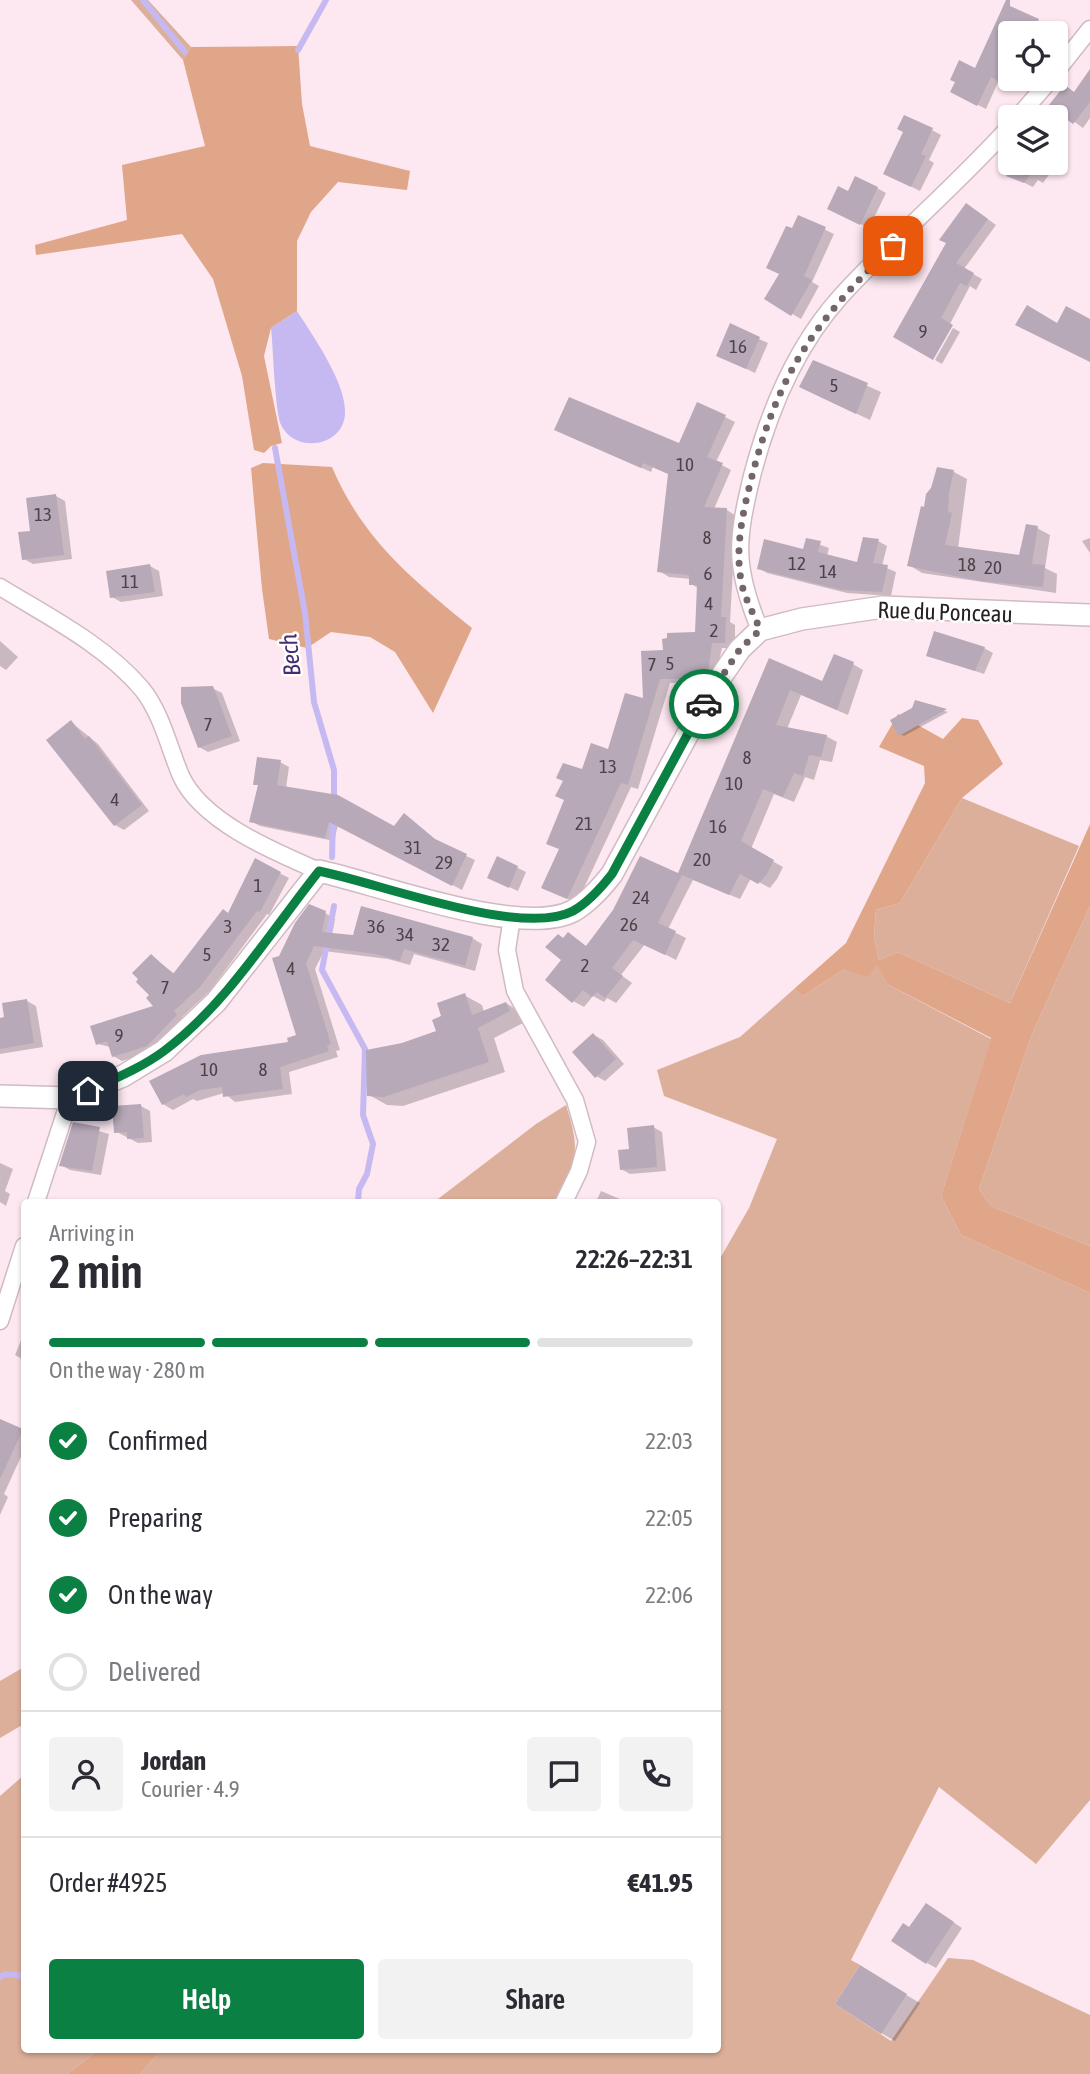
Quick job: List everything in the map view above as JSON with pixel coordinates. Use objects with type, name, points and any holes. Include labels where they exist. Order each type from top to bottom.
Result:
[{"type":"street","points":[[1068,57],[1090,29]]},
{"type":"street","points":[[1028,105],[1041,91]]},
{"type":"street","points":[[0,587],[113,659],[144,691],[165,730],[182,779],[206,809],[269,849],[319,871],[487,915],[550,918],[572,912],[598,892],[612,874],[710,693],[740,649],[760,630],[741,581],[741,529],[764,430],[787,376],[840,298],[964,177],[998,139]]},
{"type":"street","name":"Rue du Ponceau","points":[[760,630],[802,619],[883,607],[1090,615]]},
{"type":"street","points":[[0,1096],[70,1098],[133,1070],[164,1051],[194,1025],[229,986],[319,871]]},
{"type":"street","points":[[512,917],[507,950],[514,991],[575,1100],[587,1142],[579,1171],[565,1199]]},
{"type":"street","points":[[37,1199],[70,1098]]},
{"type":"street","points":[[0,1321],[21,1255]]},
{"type":"shaded area","points":[[131,0],[148,0],[191,47],[183,60]]},
{"type":"shaded area","points":[[298,46],[302,104],[310,146],[410,171],[407,190],[338,182],[311,212],[297,241],[297,311],[271,328],[264,356],[282,443],[271,446],[264,453],[254,450],[242,376],[213,279],[182,234],[36,255],[35,245],[127,220],[122,165],[205,146],[183,60],[191,47]]},
{"type":"shaded area","points":[[297,311],[328,361],[344,402],[342,425],[328,440],[318,443],[297,440],[288,434],[281,425],[277,407],[271,328]]},
{"type":"shaded area","points":[[263,463],[332,467],[344,493],[374,537],[410,575],[472,628],[433,713],[395,652],[370,637],[331,632],[307,648],[269,639],[251,468]]},
{"type":"shaded area","points":[[898,714],[943,739],[962,718],[978,720],[1003,764],[962,798],[900,903],[876,910],[874,937],[879,960],[898,952],[1010,1003],[1090,824],[1090,906],[1032,1034],[979,1189],[991,1206],[1090,1246],[1090,1293],[961,1235],[941,1196],[991,1038],[887,984],[877,965],[867,977],[844,969],[803,996],[794,989],[846,943],[925,783],[924,766],[879,747]]},
{"type":"shaded area","points":[[962,798],[1079,846],[1010,1003],[898,952],[879,960],[874,937],[876,910],[900,903]]},
{"type":"shaded area","points":[[1090,906],[1090,1246],[991,1206],[979,1189],[1032,1034]]},
{"type":"shaded area","points":[[877,964],[887,984],[991,1039],[941,1196],[961,1235],[1090,1293],[1090,1800],[1036,1864],[939,1787],[851,1960],[860,1965],[835,2004],[891,2041],[948,1958],[973,1960],[1090,2015],[1090,2074],[140,2074],[158,2053],[721,2053],[721,1257],[749,1208],[777,1139],[664,1096],[657,1070],[740,1037],[794,989],[803,996],[844,969]]},
{"type":"shaded area","points":[[566,1105],[574,1134],[574,1155],[568,1176],[556,1199],[438,1199],[536,1124]]},
{"type":"shaded area","points":[[21,1669],[21,1726],[0,1738],[0,1681]]},
{"type":"shaded area","points":[[21,1778],[21,2053],[95,2053],[67,2074],[0,2074],[0,1796]]},
{"type":"shaded area","points":[[95,2053],[158,2053],[140,2074],[67,2074]]},
{"type":"building","points":[[1006,0],[1010,0],[1010,6],[1039,19],[998,21],[998,81],[991,77],[977,106],[950,92],[955,82],[950,80],[959,60],[975,68]]},
{"type":"building","points":[[1090,69],[1090,102],[1073,124],[1068,120],[1068,105],[1049,105],[1060,91],[1068,91],[1068,87],[1074,92]]},
{"type":"building","points":[[904,115],[933,128],[921,154],[926,156],[911,187],[883,174],[903,132],[897,129]]},
{"type":"building","points":[[1007,175],[1030,175],[1024,183]]},
{"type":"building","points":[[855,176],[878,187],[860,225],[827,209],[838,186],[848,191]]},
{"type":"building","points":[[966,203],[988,219],[956,263],[974,273],[967,286],[960,283],[941,318],[953,325],[933,360],[893,337],[946,243],[939,240]]},
{"type":"building","points":[[798,215],[826,227],[804,276],[812,280],[791,316],[764,299],[779,274],[766,268],[786,226],[792,228]]},
{"type":"building","points":[[1027,305],[1057,323],[1066,306],[1090,319],[1090,362],[1015,325]]},
{"type":"building","points":[[730,323],[760,337],[746,369],[716,356]]},
{"type":"building","points":[[813,360],[868,383],[856,414],[799,387]]},
{"type":"building","points":[[569,397],[679,443],[697,402],[726,415],[707,457],[723,463],[704,507],[727,508],[721,617],[726,617],[725,643],[712,643],[708,673],[704,679],[660,679],[628,785],[621,783],[567,899],[541,888],[559,849],[546,844],[564,800],[555,796],[563,781],[556,778],[563,763],[582,769],[591,743],[608,749],[625,693],[643,698],[641,651],[663,650],[662,639],[667,638],[667,633],[695,632],[697,585],[689,585],[689,575],[657,572],[668,474],[643,463],[641,468],[554,430]]},
{"type":"building","points":[[937,467],[954,470],[948,512],[952,513],[945,545],[1019,555],[1026,524],[1038,526],[1032,564],[1045,565],[1043,587],[980,581],[907,566],[921,506],[924,507],[926,494],[931,488]]},
{"type":"building","points":[[56,494],[64,555],[22,560],[18,532],[30,531],[26,498]]},
{"type":"building","points":[[863,537],[879,539],[873,563],[888,565],[882,592],[842,590],[757,569],[764,539],[803,549],[806,538],[821,541],[818,552],[857,562]]},
{"type":"building","points":[[150,564],[155,592],[110,598],[106,571]]},
{"type":"building","points":[[934,631],[985,647],[975,671],[926,656]]},
{"type":"building","points":[[834,654],[854,662],[837,710],[790,690],[776,725],[827,735],[821,757],[809,755],[803,776],[794,773],[783,797],[763,789],[741,841],[774,860],[767,874],[758,884],[740,874],[729,895],[682,875],[658,923],[676,931],[665,955],[633,940],[612,968],[623,976],[605,998],[597,992],[592,997],[583,990],[572,1003],[545,980],[561,960],[545,947],[558,934],[563,938],[568,932],[586,946],[613,910],[640,856],[678,873],[769,658],[822,681]]},
{"type":"building","points":[[213,686],[232,736],[198,748],[181,703],[181,687]]},
{"type":"building","points":[[915,700],[947,709],[899,736],[890,720],[912,708]]},
{"type":"building","points":[[71,720],[85,739],[89,736],[142,805],[114,826],[46,740]]},
{"type":"building","points":[[257,757],[281,760],[277,785],[338,795],[394,826],[404,813],[435,839],[467,854],[452,886],[329,822],[325,838],[249,822],[258,785],[253,785]]},
{"type":"building","points":[[497,856],[518,866],[509,888],[487,878]]},
{"type":"building","points":[[255,858],[281,872],[260,912],[257,911],[200,987],[174,1011],[177,1015],[147,1046],[112,1057],[107,1041],[96,1045],[90,1026],[153,1006],[146,998],[149,995],[136,982],[138,979],[132,973],[151,954],[173,974],[223,909],[228,913]]},
{"type":"building","points":[[309,904],[326,911],[322,932],[353,935],[361,906],[473,937],[465,966],[404,949],[400,961],[376,954],[314,946],[306,963],[331,1044],[327,1046],[329,1051],[280,1067],[283,1089],[223,1097],[222,1087],[200,1090],[186,1097],[184,1094],[162,1105],[149,1081],[201,1055],[288,1042],[287,1038],[296,1035],[272,958],[279,956],[295,923]]},
{"type":"building","points":[[465,993],[472,1015],[506,1002],[510,1011],[478,1028],[489,1062],[384,1097],[367,1096],[366,1050],[402,1043],[436,1031],[432,1020],[441,1016],[437,1003]]},
{"type":"building","points":[[27,999],[34,1043],[0,1049],[0,1018],[4,1017],[2,1003]]},
{"type":"building","points":[[593,1033],[616,1059],[595,1078],[572,1052]]},
{"type":"building","points":[[141,1104],[144,1138],[127,1139],[127,1132],[114,1133],[112,1106]]},
{"type":"building","points":[[73,1122],[100,1127],[92,1171],[59,1166]]},
{"type":"building","points":[[654,1125],[657,1167],[620,1170],[618,1150],[629,1149],[627,1128]]},
{"type":"building","points":[[0,1419],[21,1428],[21,1433],[0,1479]]},
{"type":"building","points":[[926,1903],[954,1922],[926,1964],[891,1941],[903,1923],[909,1927]]},
{"type":"building","points":[[860,1965],[907,1994],[881,2034],[835,2004]]},
{"type":"waterway","name":"Bech","points":[[143,0],[185,52]]},
{"type":"waterway","points":[[298,50],[326,0]]},
{"type":"waterway","name":"Bech","points":[[275,448],[305,613],[314,702],[334,770],[334,800]]},
{"type":"waterway","name":"Bech","points":[[332,857],[333,818]]},
{"type":"waterway","name":"Bech","points":[[334,906],[322,970],[365,1049],[363,1115],[373,1144],[358,1199]]},
{"type":"waterway","name":"Bech","points":[[0,1977],[5,1974],[21,1976]]},
{"type":"way so far","points":[[704,704],[740,649],[760,630],[741,581],[739,555],[746,500],[764,430],[774,403],[802,351],[840,298],[893,246]]},
{"type":"route","points":[[88,1091],[123,1076],[164,1051],[194,1025],[216,1002],[319,871],[364,880],[487,915],[526,919],[550,918],[572,912],[598,892],[612,874],[704,704]]}]
